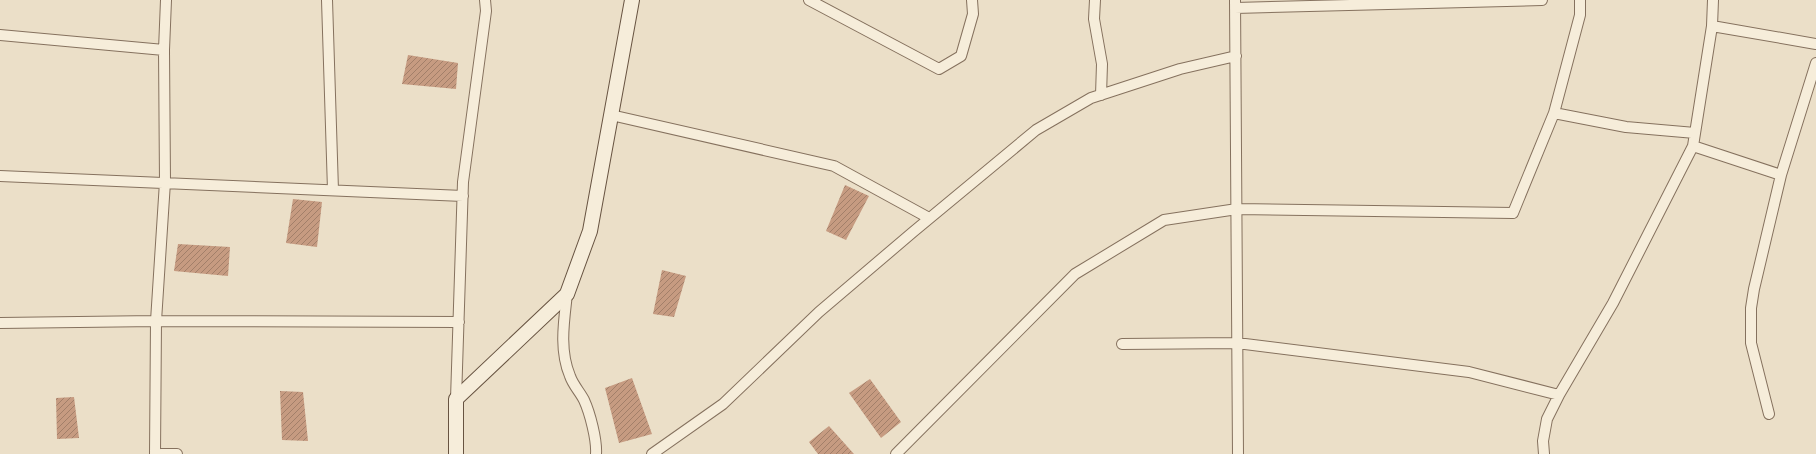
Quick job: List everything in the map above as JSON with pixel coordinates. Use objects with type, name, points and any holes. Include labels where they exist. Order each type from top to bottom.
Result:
[{"type":"street","points":[[155,454],[156,321],[165,182],[164,50],[166,0]]},
{"type":"street","points":[[327,0],[333,190]]},
{"type":"street","points":[[447,454],[456,454],[456,399],[460,322],[463,196],[486,11],[485,0]]},
{"type":"street","points":[[596,454],[590,417],[584,400],[570,376],[562,336],[567,294],[590,231],[632,0]]},
{"type":"street","points":[[808,0],[939,69],[961,56],[973,14],[972,0]]},
{"type":"street","points":[[1095,0],[1094,19],[1102,64],[1101,95]]},
{"type":"street","points":[[1238,454],[1235,4],[1542,0]]},
{"type":"street","points":[[896,454],[1075,274],[1164,220],[1237,208],[1513,213],[1554,113],[1580,15],[1580,0]]},
{"type":"street","points":[[1544,454],[1543,441],[1547,419],[1559,395],[1614,303],[1693,146],[1712,26],[1713,0]]},
{"type":"street","points":[[1712,26],[1816,44]]},
{"type":"street","points":[[0,35],[164,50]]},
{"type":"street","points":[[652,454],[723,404],[819,312],[929,218],[1036,130],[1091,98],[1180,69],[1236,56]]},
{"type":"street","points":[[1769,414],[1751,343],[1751,308],[1759,263],[1781,175],[1816,63]]},
{"type":"street","points":[[1554,113],[1626,128],[1695,133]]},
{"type":"street","points":[[611,115],[834,166],[929,218]]},
{"type":"street","points":[[1693,146],[1781,175]]},
{"type":"street","points":[[0,176],[463,196]]},
{"type":"street","points":[[456,399],[567,294]]},
{"type":"street","points":[[0,323],[156,321],[460,322]]},
{"type":"street","points":[[1122,344],[1237,343],[1469,372],[1559,395]]},
{"type":"street","points":[[161,454],[177,454]]},
{"type":"building","points":[[408,55],[458,63],[456,89],[402,84]]},
{"type":"building","points":[[845,185],[869,196],[846,240],[826,231]]},
{"type":"building","points":[[293,199],[322,202],[317,247],[286,243]]},
{"type":"building","points":[[178,244],[230,247],[228,276],[174,271]]},
{"type":"building","points":[[662,270],[686,276],[674,317],[653,314]]},
{"type":"building","points":[[632,378],[652,434],[619,443],[605,388]]},
{"type":"building","points":[[870,379],[901,422],[881,438],[849,393]]},
{"type":"building","points":[[280,391],[303,392],[308,441],[282,440]]},
{"type":"building","points":[[74,397],[79,438],[57,439],[56,398]]},
{"type":"building","points":[[829,426],[854,454],[818,454],[809,442]]}]
